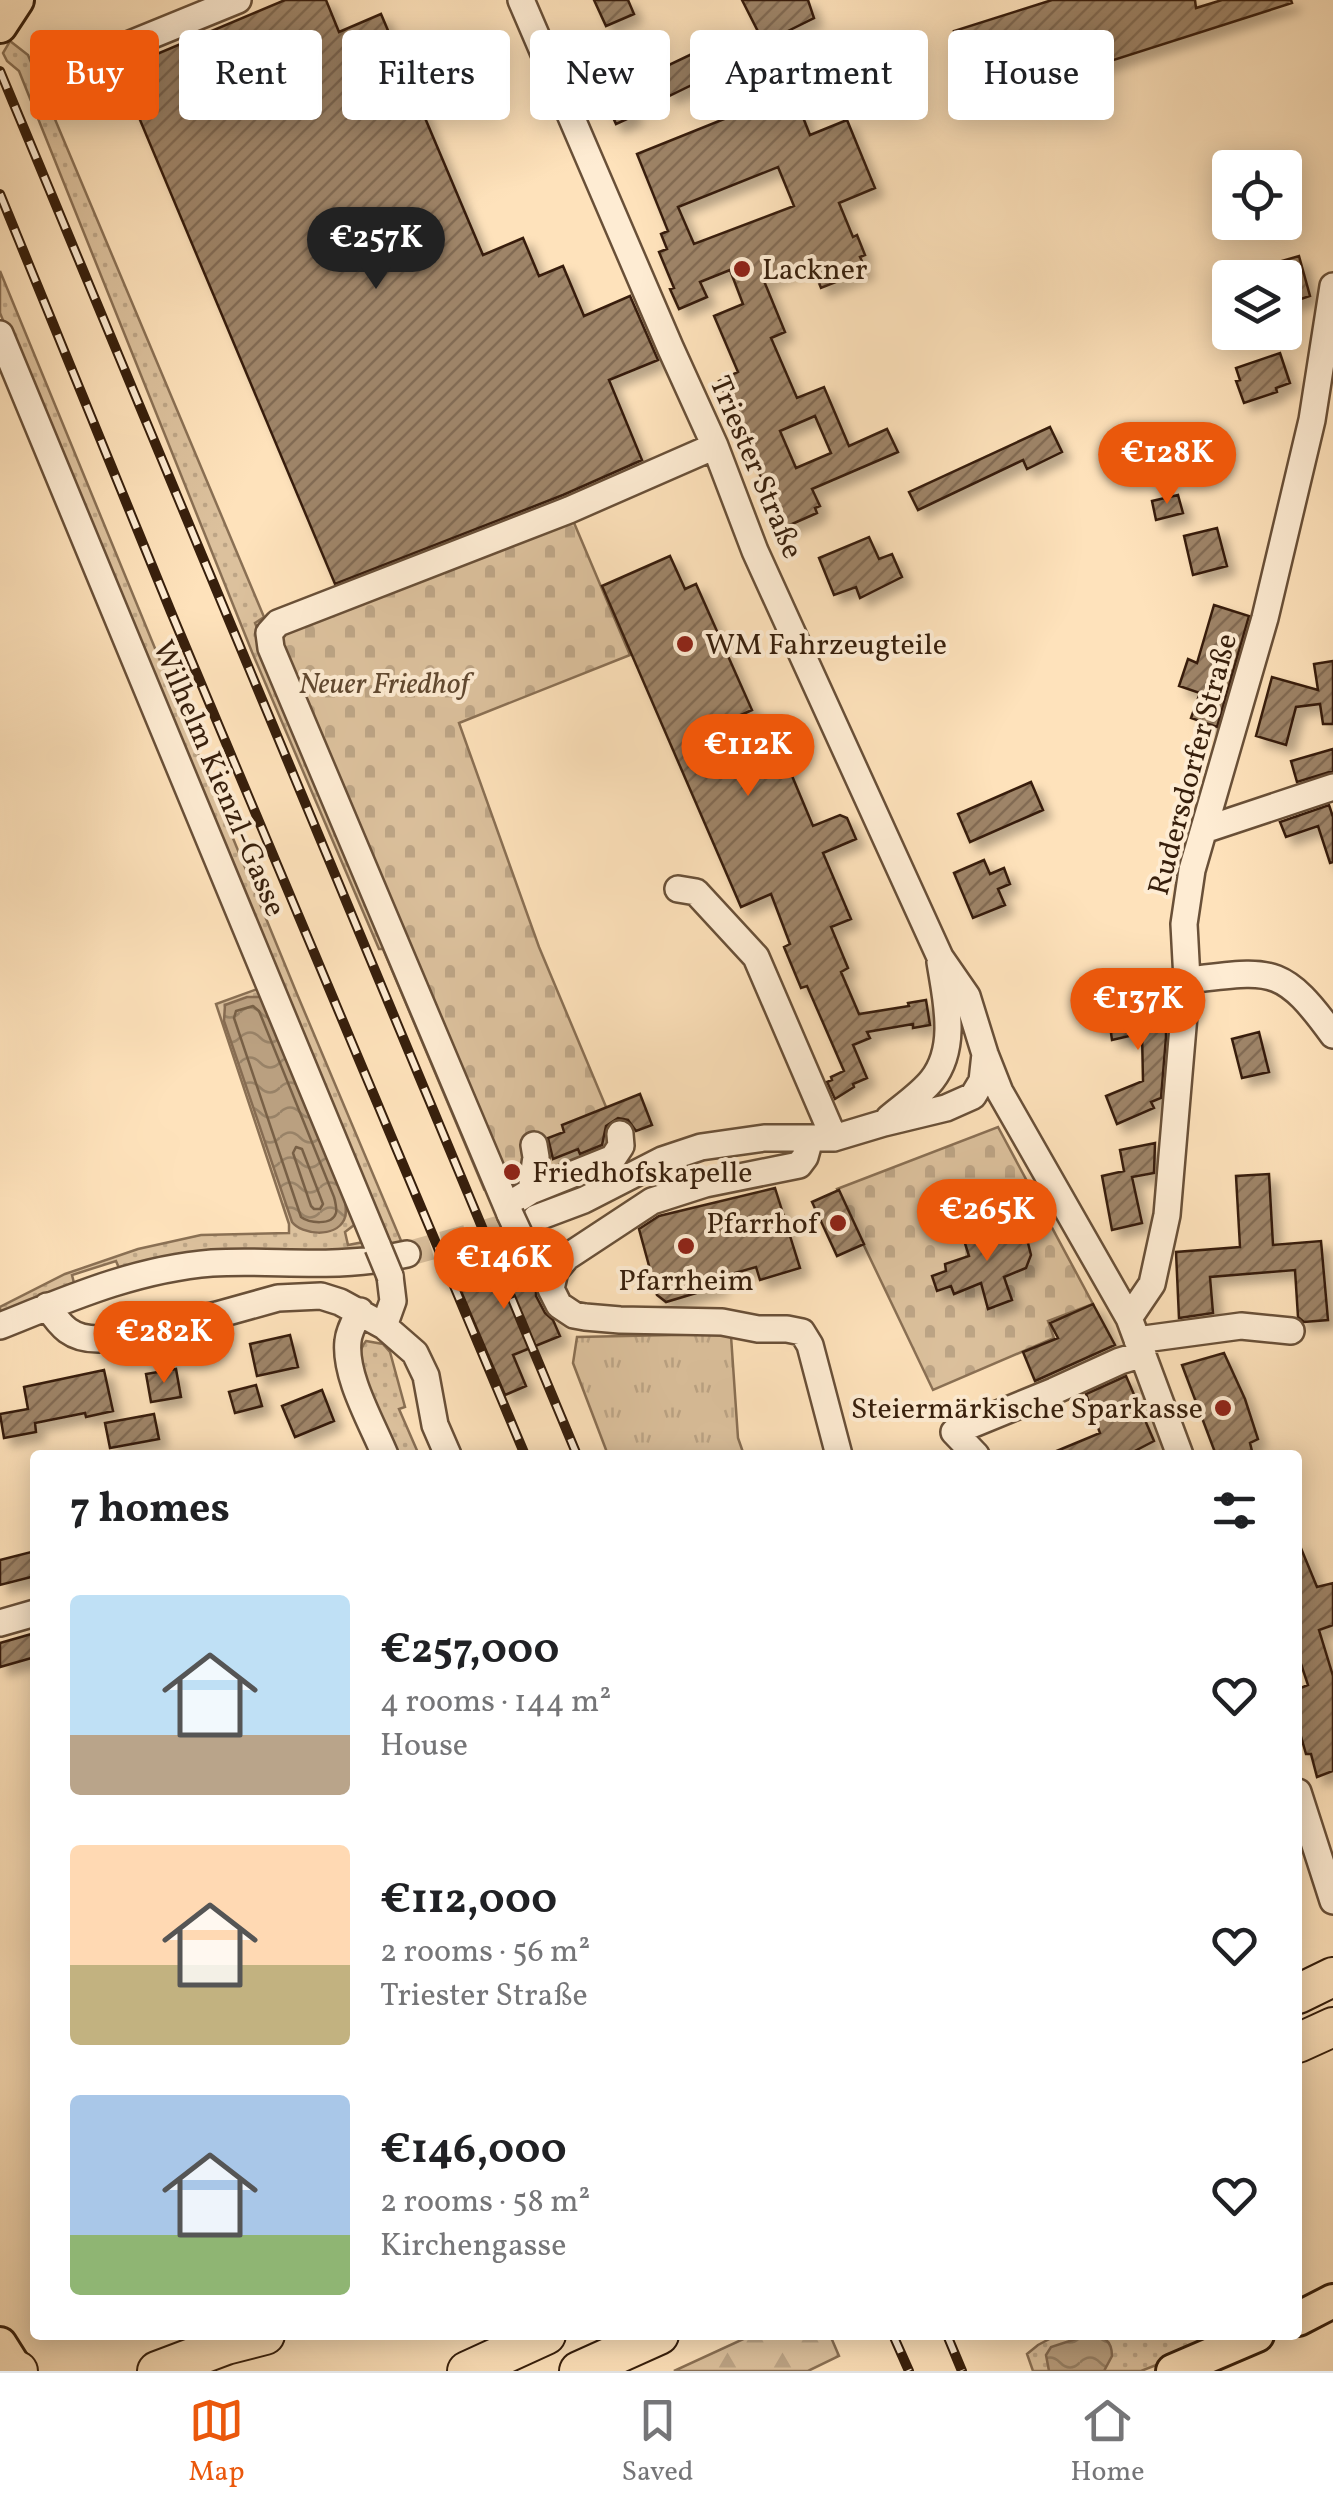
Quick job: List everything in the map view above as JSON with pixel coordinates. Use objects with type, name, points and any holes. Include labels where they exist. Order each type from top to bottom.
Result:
[{"type":"highway","points":[[1302,1992],[1333,1977]]},
{"type":"highway","points":[[1302,2042],[1333,2027]]},
{"type":"highway","points":[[157,2371],[246,2340]]},
{"type":"highway","points":[[467,2371],[535,2340]]},
{"type":"highway","points":[[579,2371],[648,2340]]},
{"type":"main road","points":[[0,26],[16,0]]},
{"type":"main road","points":[[1302,2318],[1333,2301]]},
{"type":"main road","points":[[1173,2371],[1246,2340]]},
{"type":"main road","points":[[0,2344],[17,2371]]},
{"type":"street","points":[[145,30],[184,10],[238,0]]},
{"type":"street","points":[[524,6],[550,0]]},
{"type":"street","name":"Triester Straße","points":[[524,6],[715,446],[763,568],[940,956]]},
{"type":"street","name":"Rudersdorfer Straße","points":[[1136,1337],[1167,1215],[1188,980],[1184,924],[1192,870],[1265,618],[1308,438],[1333,286]]},
{"type":"street","name":"Wilhelm Kienzl-Gasse","points":[[0,334],[388,1259]]},
{"type":"street","points":[[553,1274],[532,1260],[523,1242],[271,648],[269,633],[278,622],[569,510],[715,446]]},
{"type":"street","points":[[1204,830],[1333,787]]},
{"type":"street","points":[[678,889],[696,892],[756,957],[822,1138]]},
{"type":"street","points":[[940,956],[967,996],[991,1087],[1136,1337],[1178,1450]]},
{"type":"street","points":[[884,1122],[931,1082],[944,1060],[949,1018],[940,956]]},
{"type":"street","points":[[1188,980],[1254,973],[1274,977],[1296,989],[1333,1035]]},
{"type":"street","points":[[944,1060],[991,1087]]},
{"type":"street","points":[[536,1218],[584,1200],[642,1168],[682,1152],[741,1140],[822,1138],[946,1108],[991,1087]]},
{"type":"street","points":[[509,1210],[531,1191],[612,1158],[620,1146],[620,1134]]},
{"type":"street","points":[[822,1138],[799,1165],[705,1184],[652,1201],[567,1257],[553,1274],[551,1289],[558,1305],[574,1315],[722,1322],[802,1332],[810,1345],[839,1450]]},
{"type":"street","points":[[531,1191],[534,1145]]},
{"type":"street","points":[[0,1326],[119,1280],[183,1266],[388,1259],[393,1300],[384,1326]]},
{"type":"street","points":[[47,1306],[67,1332],[86,1338],[147,1330],[278,1298],[322,1296],[360,1311],[406,1343],[421,1364],[432,1415],[446,1450]]},
{"type":"street","points":[[360,1311],[350,1331],[348,1356],[358,1392],[384,1450]]},
{"type":"street","points":[[1136,1337],[1241,1326],[1291,1332]]},
{"type":"street","points":[[971,1450],[954,1432],[1120,1361],[1136,1337]]},
{"type":"street","points":[[0,1623],[30,1615]]},
{"type":"street","points":[[1302,1806],[1331,1897]]},
{"type":"green space","points":[[10,41],[28,55],[30,98],[19,71],[3,53]]},
{"type":"green space","points":[[39,120],[55,120],[264,617],[255,623],[490,1174],[484,1189],[383,949],[379,949],[252,652]]},
{"type":"green space","points":[[0,271],[402,1243],[388,1246],[348,1154],[0,313]]},
{"type":"green space","name":"Neuer Friedhof","points":[[572,518],[630,655],[459,723],[539,947],[614,1126],[627,1122],[632,1133],[611,1149],[512,1189],[275,645],[282,631]]},
{"type":"green space","points":[[263,987],[358,1222],[345,1232],[348,1245],[364,1242],[369,1249],[153,1260],[119,1268],[116,1261],[72,1275],[74,1283],[0,1313],[0,1307],[65,1274],[138,1249],[201,1235],[289,1233],[216,1004]]},
{"type":"green space","points":[[998,1127],[1093,1304],[1048,1321],[1054,1338],[933,1390],[837,1189]]},
{"type":"green space","points":[[731,1336],[738,1438],[742,1450],[606,1450],[573,1363],[577,1337]]},
{"type":"green space","points":[[366,1341],[383,1344],[390,1352],[405,1407],[399,1409],[417,1450],[391,1450],[362,1380],[361,1351]]},
{"type":"green space","points":[[741,2340],[832,2340],[839,2356],[808,2371],[674,2371]]},
{"type":"green space","points":[[1048,2340],[1206,2341],[1205,2346],[1141,2371],[1033,2371],[1027,2354]]},
{"type":"water","points":[[247,997],[264,1001],[344,1195],[345,1217],[333,1230],[310,1232],[292,1222],[224,1021],[225,1005]]},
{"type":"water","points":[[1073,2340],[1106,2340],[1112,2356],[1104,2371],[1049,2371],[1046,2355],[1051,2347]]},
{"type":"building","points":[[285,0],[326,0],[339,32],[342,31],[342,120],[426,120],[483,255],[523,238],[539,276],[563,266],[584,316],[630,296],[658,360],[609,380],[642,460],[335,584],[140,120],[159,120],[159,53],[179,45],[179,120],[322,120],[322,30],[214,30]]},
{"type":"building","points":[[594,0],[628,0],[634,14],[606,26]]},
{"type":"building","points":[[742,0],[808,0],[814,18],[790,30],[757,30]]},
{"type":"building","points":[[1052,0],[1195,0],[1196,8],[1222,0],[1292,3],[1114,60],[1114,30],[957,30]]},
{"type":"building","points":[[381,14],[388,30],[344,30]]},
{"type":"building","points":[[690,55],[690,86],[670,96],[670,64]]},
{"type":"building","points":[[722,120],[804,120],[810,135],[847,120],[875,188],[839,203],[853,237],[857,235],[866,270],[821,288],[811,263],[764,281],[785,332],[771,338],[797,398],[824,387],[849,446],[887,429],[898,452],[812,489],[820,506],[815,508],[817,513],[783,528],[719,381],[738,372],[714,316],[743,304],[730,270],[700,282],[707,297],[679,309],[659,252],[667,249],[661,234],[668,231],[637,154]],"holes":[[[778,167],[794,206],[694,244],[678,207]],[[815,416],[831,453],[796,468],[780,431]]]},
{"type":"building","points":[[1302,267],[1310,296],[1302,299]]},
{"type":"building","points":[[1280,353],[1290,383],[1276,388],[1277,392],[1244,403],[1236,368]]},
{"type":"building","points":[[1050,427],[1062,452],[1027,469],[1023,460],[918,510],[909,492]]},
{"type":"building","points":[[1178,495],[1183,513],[1156,520],[1152,501]]},
{"type":"building","points":[[1217,528],[1227,566],[1193,575],[1184,536]]},
{"type":"building","points":[[869,537],[879,559],[892,554],[902,577],[860,598],[856,587],[834,595],[819,558]]},
{"type":"building","points":[[670,556],[685,589],[696,584],[752,710],[741,715],[747,730],[708,746],[722,777],[782,752],[813,826],[840,815],[847,818],[856,839],[823,853],[851,919],[831,927],[848,968],[841,972],[859,1014],[926,1000],[930,1025],[867,1032],[870,1038],[853,1045],[867,1078],[835,1099],[827,1082],[844,1071],[807,986],[801,988],[784,947],[790,944],[771,894],[741,907],[602,586]]},
{"type":"building","points":[[1214,605],[1249,616],[1217,727],[1191,718],[1200,693],[1179,686],[1188,659],[1197,663]]},
{"type":"building","points":[[1333,661],[1333,724],[1323,724],[1320,704],[1296,707],[1286,745],[1256,736],[1272,677],[1318,690],[1314,664]]},
{"type":"building","points":[[1333,749],[1333,771],[1297,782],[1291,761]]},
{"type":"building","points":[[1031,782],[1043,810],[970,842],[958,814]]},
{"type":"building","points":[[1329,805],[1333,817],[1330,863],[1318,826],[1286,837],[1280,822]]},
{"type":"building","points":[[984,860],[990,874],[1004,868],[1010,884],[998,889],[1005,905],[973,918],[954,873]]},
{"type":"building","points":[[1166,1000],[1161,1098],[1151,1102],[1154,1108],[1117,1124],[1106,1096],[1143,1081],[1142,1033],[1112,1040],[1110,1026],[1097,1029],[1096,1006]]},
{"type":"building","points":[[1259,1032],[1269,1072],[1242,1078],[1232,1039]]},
{"type":"building","points":[[640,1094],[652,1125],[636,1131],[628,1120],[618,1118],[606,1126],[602,1145],[553,1159],[548,1138],[564,1132],[562,1125]]},
{"type":"building","points":[[1155,1143],[1154,1173],[1132,1177],[1142,1223],[1112,1230],[1102,1176],[1124,1171],[1120,1150]]},
{"type":"building","points":[[1269,1174],[1273,1245],[1321,1241],[1328,1320],[1304,1322],[1298,1317],[1295,1270],[1210,1277],[1213,1313],[1179,1318],[1176,1252],[1240,1247],[1236,1176]]},
{"type":"building","name":"Pfarrheim","points":[[775,1188],[800,1268],[760,1280],[756,1267],[717,1278],[720,1286],[666,1302],[657,1295],[639,1229],[659,1216]]},
{"type":"building","name":"Pfarrhof","points":[[839,1190],[864,1244],[837,1256],[812,1202]]},
{"type":"building","points":[[991,1223],[996,1234],[1013,1228],[1017,1240],[1027,1239],[1031,1255],[1026,1268],[1004,1277],[1012,1300],[988,1309],[981,1283],[954,1294],[951,1286],[937,1291],[932,1276],[946,1271],[945,1264],[969,1256],[962,1234]]},
{"type":"building","points":[[509,1250],[518,1268],[536,1282],[536,1296],[560,1336],[513,1355],[526,1386],[505,1395],[449,1263],[471,1254],[475,1265]]},
{"type":"building","points":[[1093,1304],[1115,1345],[1035,1381],[1023,1352],[1058,1338],[1050,1323]]},
{"type":"building","points":[[290,1335],[298,1367],[257,1376],[250,1344]]},
{"type":"building","name":"Steiermärkische Sparkasse","points":[[1224,1353],[1258,1439],[1250,1443],[1252,1450],[1214,1450],[1182,1365]]},
{"type":"building","points":[[176,1369],[181,1397],[151,1402],[146,1374]]},
{"type":"building","points":[[104,1370],[113,1411],[35,1423],[36,1432],[4,1438],[0,1414],[28,1409],[24,1387]]},
{"type":"building","points":[[1126,1376],[1154,1441],[1137,1450],[1059,1450],[1100,1433],[1086,1394]]},
{"type":"building","points":[[256,1385],[262,1406],[235,1413],[229,1392]]},
{"type":"building","points":[[322,1390],[334,1421],[295,1437],[282,1406]]},
{"type":"building","points":[[154,1414],[159,1439],[110,1448],[105,1423]]},
{"type":"building","points":[[1302,1551],[1317,1587],[1333,1583],[1333,1625],[1319,1630],[1333,1676],[1333,1771],[1317,1777],[1311,1754],[1306,1754],[1302,1740],[1302,1687],[1308,1685],[1302,1667]]},
{"type":"building","points":[[30,1552],[30,1577],[0,1585],[0,1560]]},
{"type":"building","points":[[30,1634],[30,1658],[0,1667],[0,1643]]},
{"type":"tunnel","points":[[407,1254],[532,1219]]},
{"type":"railway","points":[[0,71],[575,1450]]},
{"type":"railway","points":[[0,194],[523,1450]]},
{"type":"railway","points":[[895,2340],[909,2371]]},
{"type":"railway","points":[[949,2340],[962,2371]]},
{"type":"place","name":"Lackner","points":[[742,269]]},
{"type":"place","name":"WM Fahrzeugteile","points":[[685,644]]},
{"type":"place","name":"Friedhofskapelle","points":[[512,1172]]},
{"type":"place","name":"Pfarrhof","points":[[838,1223]]},
{"type":"place","name":"Pfarrheim","points":[[686,1246]]},
{"type":"place","name":"Steiermärkische Sparkasse","points":[[1223,1408]]}]
